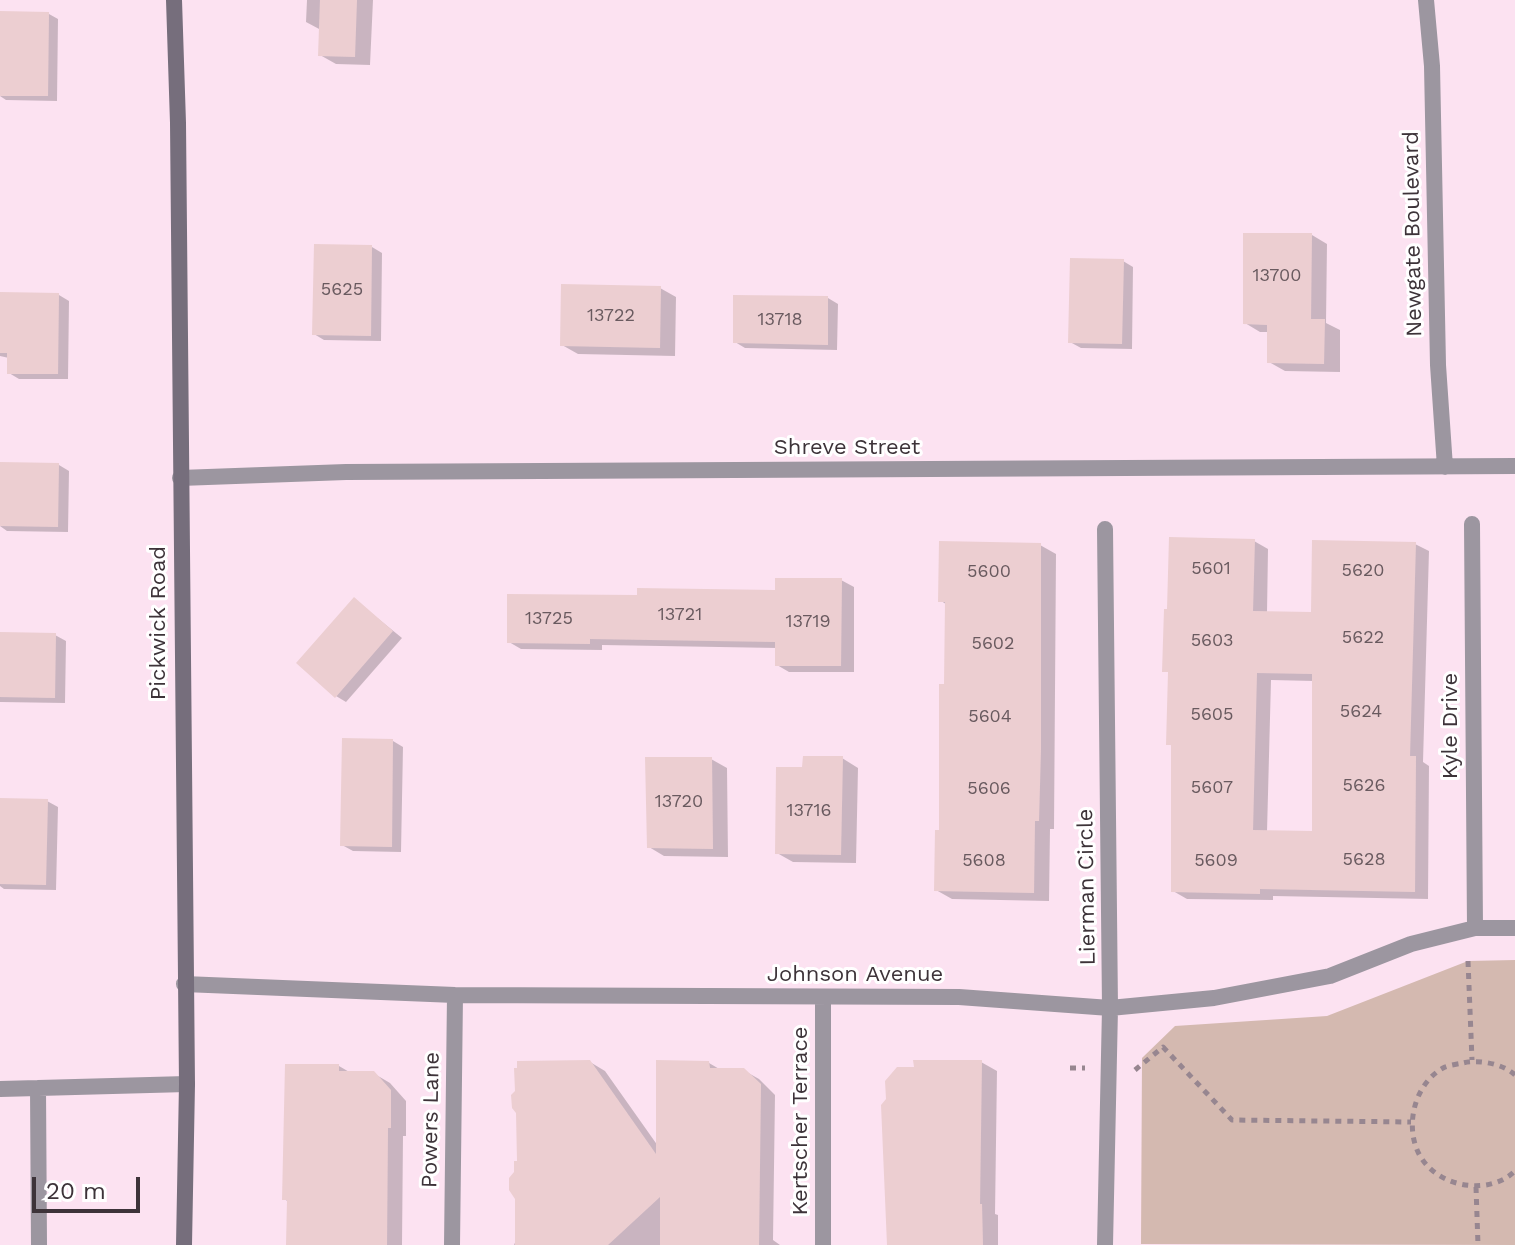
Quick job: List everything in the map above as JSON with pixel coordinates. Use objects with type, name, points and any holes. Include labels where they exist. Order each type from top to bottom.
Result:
[{"type":"street","name":"Pickwick Road","points":[[174,0],[178,123],[187,1084],[184,1245]]},
{"type":"street","name":"Newgate Boulevard","points":[[1426,0],[1432,66],[1438,365],[1445,467]]},
{"type":"street","name":"Shreve Street","points":[[180,478],[362,472],[1515,466]]},
{"type":"street","name":"Kyle Drive","points":[[1472,524],[1475,928]]},
{"type":"street","name":"Lierman Circle","points":[[1105,529],[1110,1008],[1105,1245]]},
{"type":"street","name":"Johnson Avenue","points":[[184,984],[455,995],[959,997],[1110,1008],[1214,998],[1330,976],[1411,944],[1475,928],[1515,928]]},
{"type":"street","name":"Powers Lane","points":[[452,1245],[455,995]]},
{"type":"street","name":"Kertscher Terrace","points":[[823,998],[823,1245]]},
{"type":"street","points":[[0,1089],[187,1084]]},
{"type":"street","points":[[38,1088],[39,1245]]},
{"type":"path","points":[[1468,961],[1472,1061]]},
{"type":"path","points":[[1070,1068],[1138,1070],[1163,1047],[1232,1120],[1411,1122]]},
{"type":"path","points":[[1515,1075],[1508,1069],[1472,1061],[1444,1068],[1420,1090],[1411,1122],[1419,1155],[1442,1178],[1476,1187],[1506,1179],[1515,1171]]},
{"type":"path","points":[[1476,1187],[1478,1245]]},
{"type":"shaded area","points":[[1515,960],[1515,1245],[1141,1244],[1142,1058],[1175,1026],[1327,1016],[1468,961]]},
{"type":"building","points":[[320,0],[357,0],[355,57],[318,56]]},
{"type":"building","points":[[0,11],[49,12],[48,96],[0,96]]},
{"type":"building","points":[[1243,233],[1312,233],[1311,319],[1325,319],[1324,364],[1267,363],[1267,325],[1243,324]]},
{"type":"building","points":[[314,244],[372,245],[371,336],[312,335]]},
{"type":"building","points":[[1070,258],[1124,259],[1122,344],[1068,343]]},
{"type":"building","points":[[561,284],[661,286],[660,348],[560,346]]},
{"type":"building","points":[[0,292],[59,293],[58,374],[7,374],[7,353],[0,353]]},
{"type":"building","points":[[733,295],[828,296],[828,345],[733,343]]},
{"type":"building","points":[[0,462],[59,463],[58,527],[0,526]]},
{"type":"building","points":[[1169,537],[1255,539],[1253,611],[1311,612],[1312,540],[1416,542],[1410,756],[1416,756],[1415,892],[1260,889],[1260,894],[1171,892],[1171,745],[1166,745],[1168,672],[1162,672],[1164,609],[1167,609]],"holes":[[[1257,673],[1312,674],[1312,831],[1253,830]]]},
{"type":"building","points":[[939,541],[1041,543],[1041,749],[1039,821],[1035,821],[1034,893],[934,891],[935,830],[939,830],[939,684],[944,684],[945,602],[938,602]]},
{"type":"building","points":[[775,578],[842,578],[841,666],[775,666],[775,642],[590,639],[590,644],[507,643],[507,594],[637,595],[637,588],[775,590]]},
{"type":"building","points":[[354,597],[393,631],[335,698],[296,663]]},
{"type":"building","points":[[0,632],[56,633],[55,698],[0,697]]},
{"type":"building","points":[[342,738],[393,739],[392,847],[340,846]]},
{"type":"building","points":[[803,756],[843,756],[841,855],[775,854],[776,767],[802,767]]},
{"type":"building","points":[[645,757],[712,757],[713,849],[647,848]]},
{"type":"building","points":[[0,798],[48,799],[46,885],[0,884]]},
{"type":"building","points":[[590,1060],[656,1154],[656,1060],[709,1061],[710,1068],[744,1068],[761,1084],[759,1245],[660,1245],[660,1197],[608,1245],[515,1245],[515,1199],[509,1190],[509,1178],[514,1172],[514,1161],[517,1161],[516,1113],[512,1108],[511,1095],[515,1091],[514,1068],[517,1068],[517,1061]]},
{"type":"building","points":[[913,1060],[982,1060],[980,1204],[983,1245],[887,1245],[881,1105],[886,1099],[885,1081],[897,1067],[914,1067]]},
{"type":"building","points":[[285,1064],[339,1064],[339,1071],[374,1071],[391,1090],[387,1245],[286,1245],[287,1200],[282,1200]]}]
